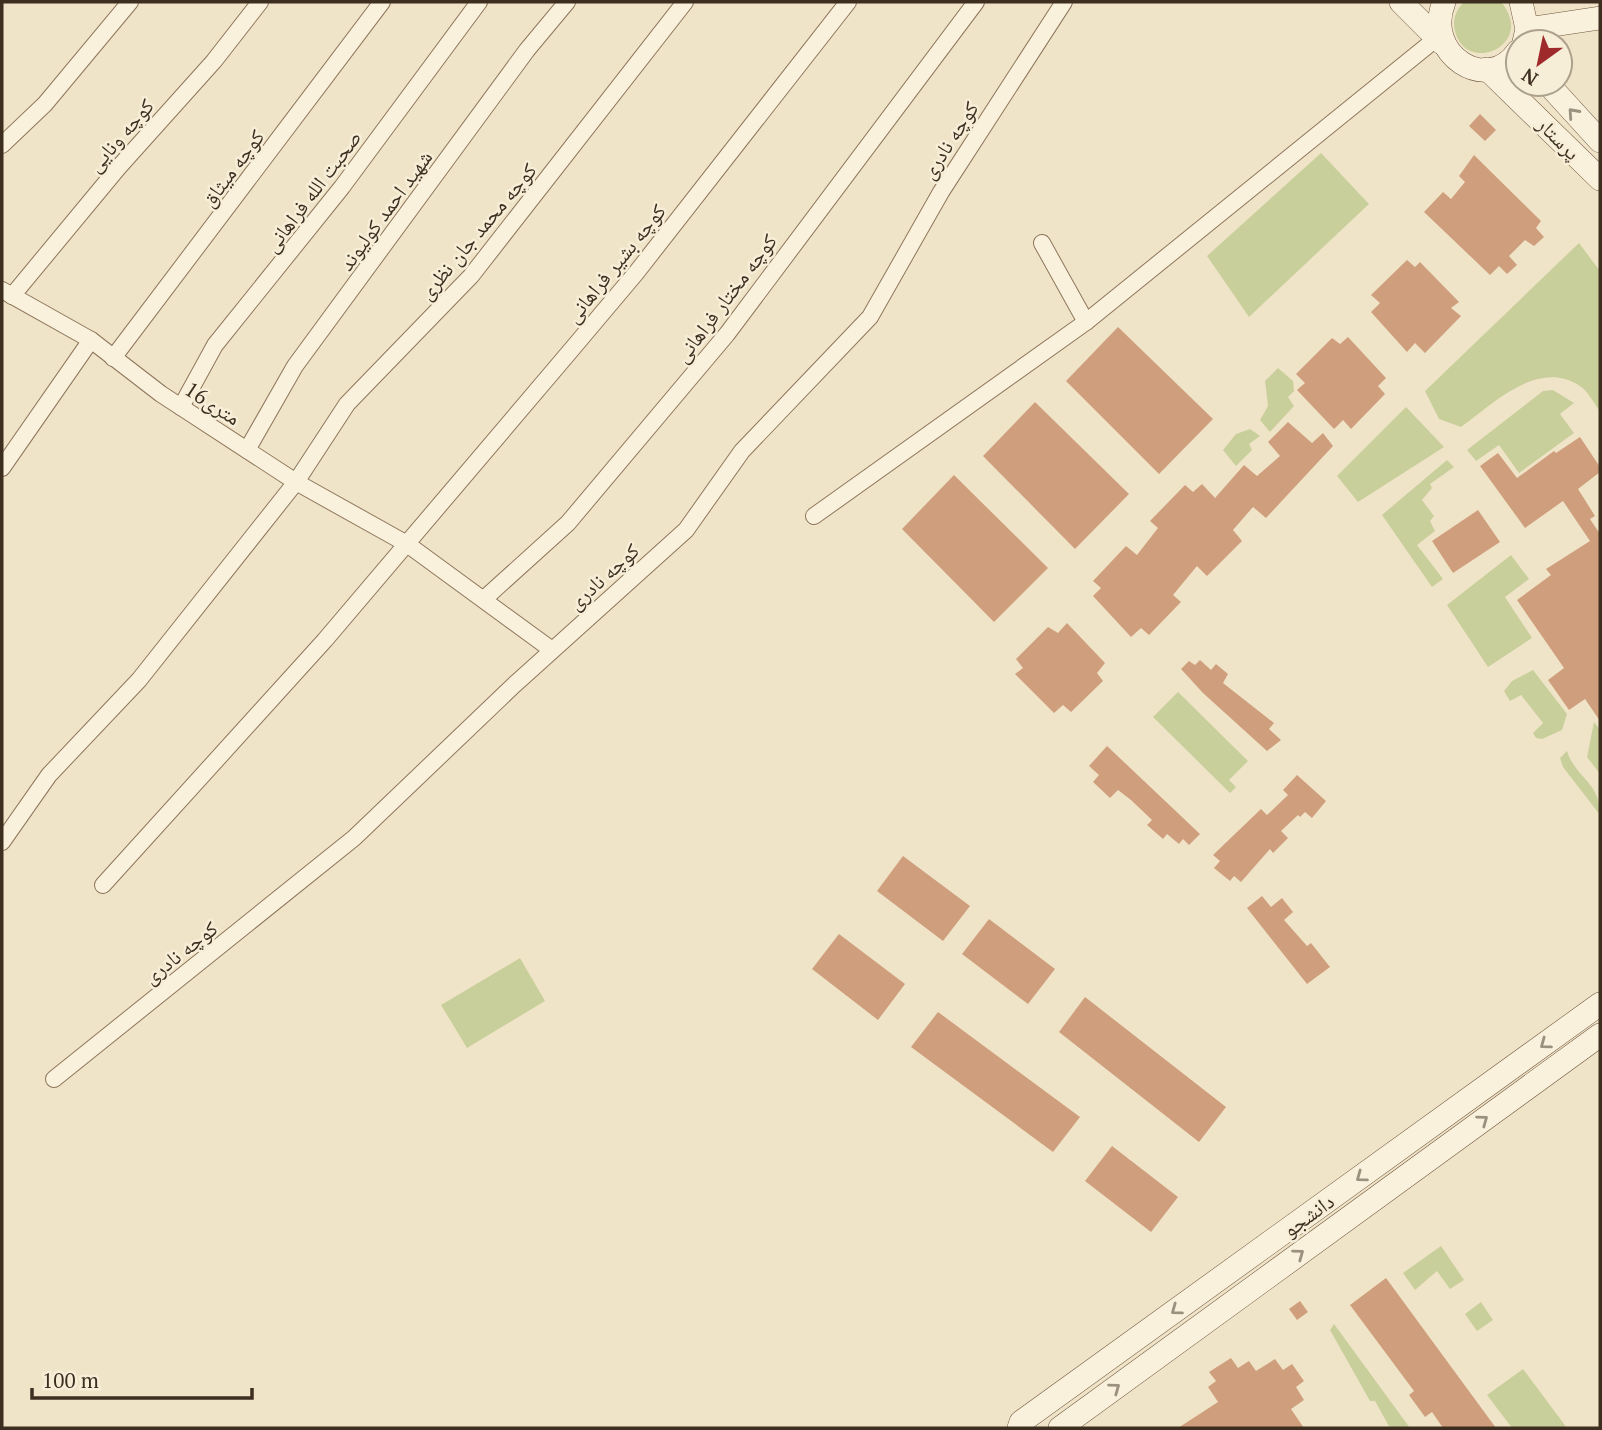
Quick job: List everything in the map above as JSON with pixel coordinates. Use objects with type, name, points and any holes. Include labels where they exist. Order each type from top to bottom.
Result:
[{"type":"main road","points":[[1401,2],[1437,42],[1461,63],[1488,69],[1504,63]]},
{"type":"main road","points":[[1437,42],[1438,15],[1444,2]]},
{"type":"main road","points":[[1521,2],[1525,28]]},
{"type":"main road","points":[[1559,28],[1600,18]]},
{"type":"main road","name":"پرستار","points":[[1488,69],[1600,179]]},
{"type":"main road","name":"پرستار","points":[[1561,98],[1600,141]]},
{"type":"main road","name":"دانشجو","points":[[1019,1428],[1021,1422],[1600,1004]]},
{"type":"main road","name":"دانشجو","points":[[1060,1428],[1600,1035]]},
{"type":"street","points":[[2,145],[45,104],[130,2]]},
{"type":"street","name":"کوچه ونایی","points":[[7,293],[214,61],[260,2]]},
{"type":"street","name":"کوچه میثاق","points":[[113,358],[382,2]]},
{"type":"street","name":"صحبت الله فراهانی","points":[[181,407],[215,345],[334,197],[479,2]]},
{"type":"street","name":"شهید احمد کولیوند","points":[[247,450],[295,366],[527,50],[567,2]]},
{"type":"street","name":"کوچه محمد جان نظری","points":[[2,842],[49,775],[139,680],[296,482],[347,404],[471,276],[685,2]]},
{"type":"street","name":"کوچه بشیر فراهانی","points":[[103,885],[226,753],[636,273],[848,2]]},
{"type":"street","name":"کوچه مختار فراهانی","points":[[484,599],[568,523],[701,364],[976,2]]},
{"type":"street","name":"کوچه نادری","points":[[54,1079],[354,838],[552,650],[686,530],[742,451],[870,317],[941,192],[1064,2]]},
{"type":"street","points":[[814,516],[1086,322],[1437,42]]},
{"type":"street","points":[[1042,243],[1086,322]]},
{"type":"street","name":"16متری","points":[[7,293],[91,340],[181,407],[296,482],[407,544],[552,650]]},
{"type":"street","points":[[2,468],[91,340]]},
{"type":"green space","points":[[1464,2],[1501,2],[1510,17],[1511,28],[1504,28],[1504,43],[1496,50],[1472,52],[1462,44],[1455,31],[1454,19]]},
{"type":"green space","points":[[1321,153],[1369,204],[1249,317],[1207,256]]},
{"type":"green space","points":[[1579,243],[1600,271],[1600,411],[1580,386],[1564,379],[1548,377],[1517,387],[1461,427],[1439,419],[1425,391]]},
{"type":"green space","points":[[1278,368],[1293,381],[1294,391],[1288,397],[1294,406],[1270,432],[1260,420],[1268,406],[1265,381]]},
{"type":"green space","points":[[1553,390],[1574,403],[1560,414],[1574,433],[1519,473],[1499,445],[1476,461],[1467,450],[1543,391]]},
{"type":"green space","points":[[1406,407],[1444,447],[1358,502],[1337,476]]},
{"type":"green space","points":[[1250,429],[1260,436],[1249,444],[1252,450],[1236,466],[1223,450],[1236,434]]},
{"type":"green space","points":[[1447,460],[1454,467],[1430,484],[1432,488],[1422,500],[1434,516],[1430,521],[1435,531],[1417,545],[1443,579],[1432,587],[1382,515]]},
{"type":"green space","points":[[1511,555],[1529,579],[1505,597],[1532,638],[1488,667],[1447,605]]},
{"type":"green space","points":[[1533,670],[1567,714],[1562,730],[1542,739],[1536,738],[1533,733],[1543,723],[1521,695],[1510,701],[1504,691],[1512,681]]},
{"type":"green space","points":[[1178,692],[1248,761],[1229,780],[1236,787],[1230,793],[1153,717]]},
{"type":"green space","points":[[1594,722],[1600,730],[1600,774],[1587,757]]},
{"type":"green space","points":[[1567,751],[1576,768],[1592,787],[1600,815],[1563,767],[1560,758]]},
{"type":"green space","points":[[520,958],[545,1001],[467,1048],[441,1005]]},
{"type":"green space","points":[[1441,1246],[1464,1280],[1450,1289],[1437,1271],[1415,1290],[1403,1273]]},
{"type":"green space","points":[[1481,1302],[1493,1320],[1477,1331],[1465,1314]]},
{"type":"green space","points":[[1334,1324],[1410,1428],[1390,1428],[1375,1401],[1370,1401],[1330,1330]]},
{"type":"green space","points":[[1523,1369],[1567,1428],[1512,1428],[1487,1395]]},
{"type":"building","points":[[1480,114],[1496,130],[1485,141],[1469,126]]},
{"type":"building","points":[[1474,155],[1541,221],[1536,228],[1544,237],[1534,246],[1525,240],[1509,256],[1517,265],[1507,274],[1499,266],[1490,275],[1424,212],[1443,192],[1451,199],[1465,182],[1459,176]]},
{"type":"building","points":[[1407,260],[1415,267],[1420,262],[1459,302],[1451,308],[1461,316],[1425,353],[1415,343],[1407,352],[1371,312],[1380,303],[1371,295]]},
{"type":"building","points":[[1118,327],[1213,419],[1159,474],[1066,381]]},
{"type":"building","points":[[1348,337],[1386,378],[1378,386],[1385,394],[1351,429],[1343,420],[1334,429],[1297,390],[1305,383],[1296,374],[1332,338],[1340,344]]},
{"type":"building","points":[[1035,402],[1129,494],[1075,549],[983,456]]},
{"type":"building","points":[[1288,422],[1312,443],[1323,433],[1333,446],[1266,518],[1253,507],[1233,530],[1242,541],[1207,576],[1197,566],[1173,595],[1181,602],[1149,635],[1141,628],[1131,637],[1093,596],[1101,588],[1093,581],[1126,546],[1137,555],[1158,528],[1150,521],[1185,485],[1193,492],[1202,484],[1215,498],[1244,465],[1257,476],[1280,456],[1268,442]]},
{"type":"building","points":[[1580,437],[1600,467],[1600,472],[1578,489],[1595,516],[1590,519],[1600,534],[1600,721],[1585,699],[1569,710],[1548,680],[1564,668],[1517,600],[1551,575],[1546,569],[1590,541],[1563,501],[1525,528],[1480,466],[1498,453],[1517,478],[1554,451],[1556,453]]},
{"type":"building","points":[[954,475],[1048,568],[994,622],[902,529]]},
{"type":"building","points":[[1478,510],[1500,542],[1453,573],[1432,541]]},
{"type":"building","points":[[1067,623],[1105,663],[1097,673],[1103,681],[1071,712],[1063,705],[1054,713],[1015,674],[1023,668],[1016,659],[1048,627],[1058,633]]},
{"type":"building","points":[[1200,660],[1211,670],[1216,664],[1228,674],[1223,683],[1274,723],[1269,729],[1281,740],[1267,751],[1203,693],[1181,669],[1189,661],[1195,665]]},
{"type":"building","points":[[1107,746],[1200,834],[1189,845],[1183,839],[1179,844],[1167,834],[1163,839],[1147,825],[1152,820],[1131,800],[1118,790],[1110,798],[1093,782],[1099,775],[1089,766]]},
{"type":"building","points":[[1297,775],[1326,801],[1312,818],[1305,812],[1281,831],[1288,838],[1273,853],[1270,849],[1241,882],[1234,876],[1230,881],[1214,868],[1220,861],[1213,855],[1261,809],[1267,815],[1288,795],[1283,790]]},
{"type":"building","points":[[903,856],[970,906],[943,941],[877,891]]},
{"type":"building","points":[[1262,896],[1271,907],[1282,898],[1293,912],[1284,920],[1307,946],[1311,943],[1330,967],[1307,984],[1247,908]]},
{"type":"building","points":[[989,919],[1055,969],[1028,1004],[962,954]]},
{"type":"building","points":[[839,934],[905,984],[878,1020],[812,969]]},
{"type":"building","points":[[1085,997],[1226,1107],[1199,1142],[1059,1032]]},
{"type":"building","points":[[938,1012],[1080,1117],[1053,1152],[911,1047]]},
{"type":"building","points":[[1112,1146],[1178,1197],[1151,1232],[1085,1181]]},
{"type":"building","points":[[1386,1278],[1496,1428],[1443,1428],[1432,1412],[1425,1417],[1409,1395],[1414,1391],[1350,1305]]},
{"type":"building","points":[[1300,1301],[1308,1312],[1297,1320],[1289,1309]]},
{"type":"building","points":[[1231,1358],[1238,1368],[1249,1361],[1256,1371],[1275,1359],[1283,1370],[1292,1364],[1304,1381],[1296,1387],[1304,1400],[1291,1409],[1304,1428],[1178,1428],[1218,1402],[1208,1387],[1216,1381],[1209,1372]]}]
